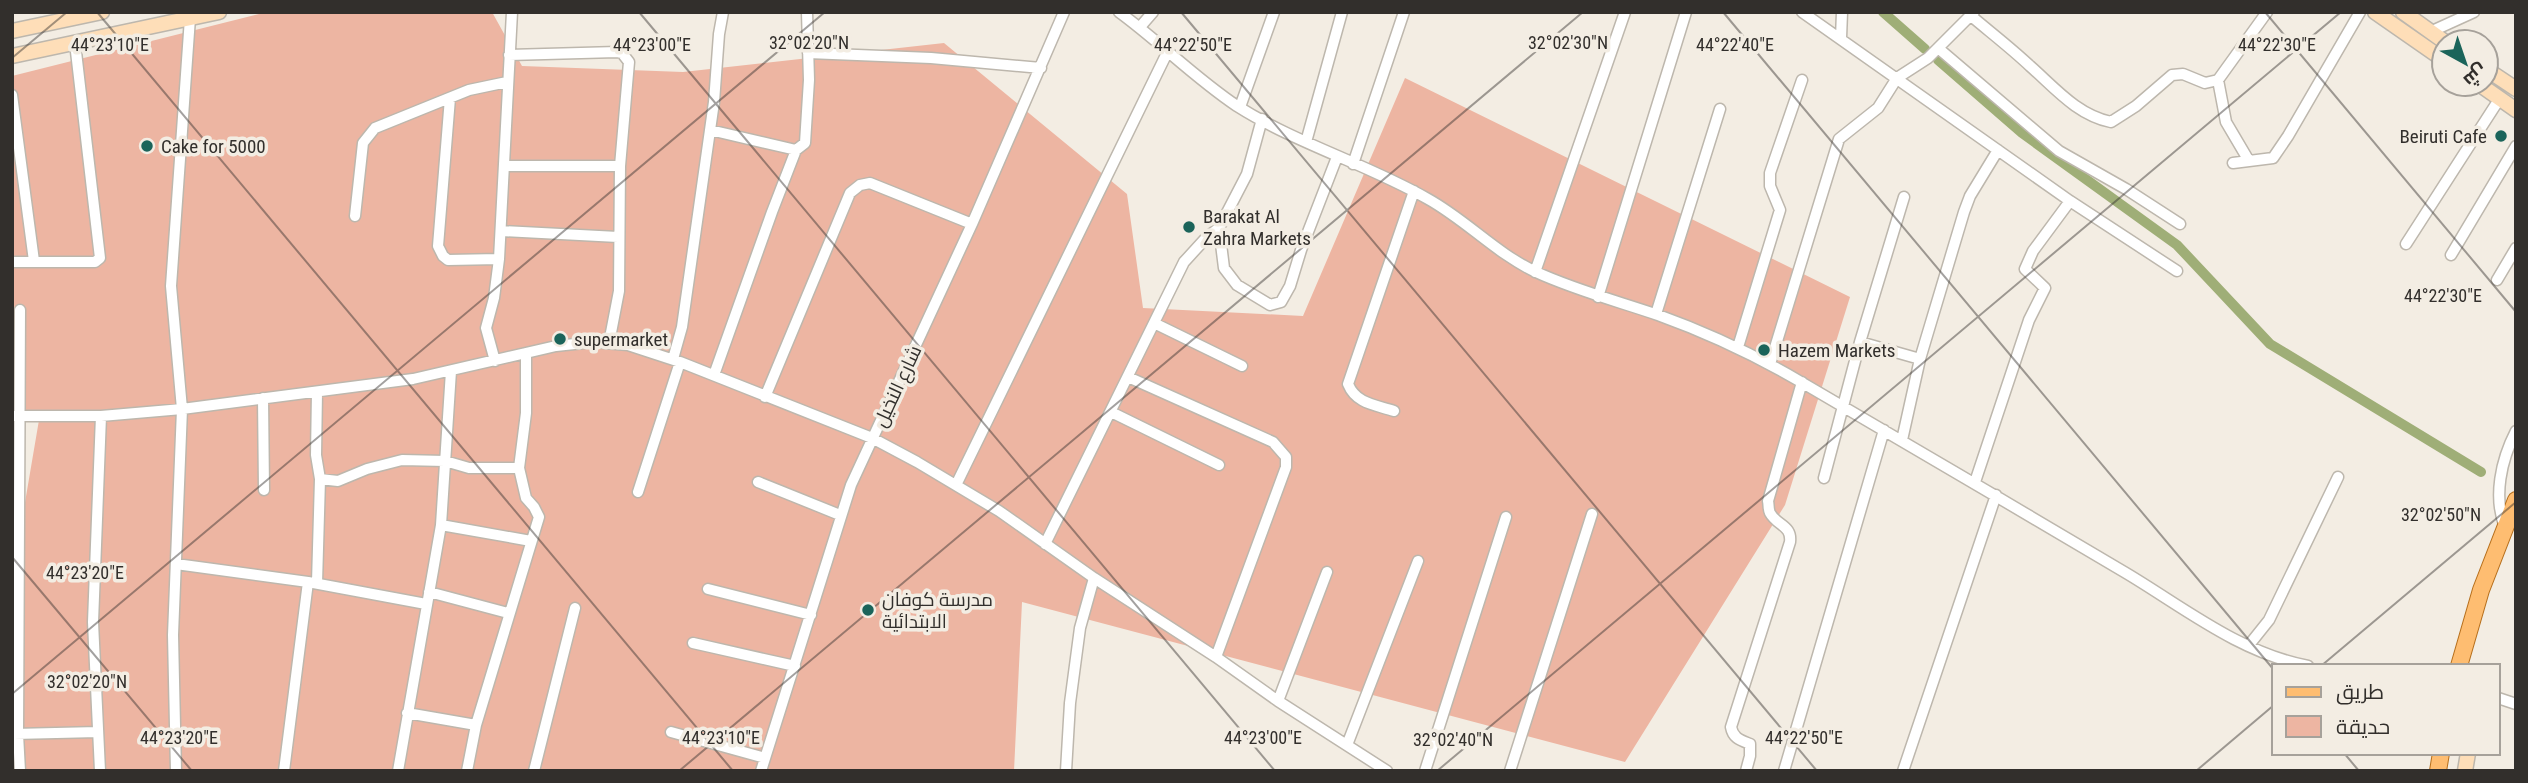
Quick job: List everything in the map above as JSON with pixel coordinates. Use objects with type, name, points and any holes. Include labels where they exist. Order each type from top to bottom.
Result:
[{"type":"main road","points":[[12,31],[102,12]]},
{"type":"main road","points":[[12,56],[219,12]]},
{"type":"main road","points":[[2375,12],[2430,50]]},
{"type":"main road","points":[[2403,12],[2430,32]]},
{"type":"main road","points":[[2500,78],[2516,89]]},
{"type":"main road","points":[[2500,99],[2516,110]]},
{"type":"main road","points":[[2460,664],[2481,590],[2510,524],[2516,500]]},
{"type":"street","points":[[495,361],[486,328],[494,298],[499,259],[512,12]]},
{"type":"street","points":[[638,492],[677,360],[710,130],[723,12]]},
{"type":"street","points":[[715,375],[796,150],[805,144],[809,80],[807,12]]},
{"type":"street","name":"شارع النخيل","points":[[761,771],[840,515],[872,438],[972,224],[1064,12]]},
{"type":"street","points":[[1119,12],[1201,80],[1240,107],[1306,142],[1445,208],[1507,255],[1535,272],[1598,297],[1656,314],[1738,347],[1975,482],[2218,630],[2268,654],[2301,664]]},
{"type":"street","points":[[1140,27],[1153,12]]},
{"type":"street","points":[[1240,107],[1274,12]]},
{"type":"street","points":[[1306,142],[1342,12]]},
{"type":"street","points":[[1353,164],[1404,12]]},
{"type":"street","points":[[1535,272],[1625,12]]},
{"type":"street","points":[[1598,297],[1686,12]]},
{"type":"street","points":[[1802,12],[2070,201],[2177,271]]},
{"type":"street","points":[[1841,38],[1842,12]]},
{"type":"street","points":[[1770,364],[1839,139],[1878,108],[1897,78],[1928,58],[1972,14],[2051,86],[2092,118],[2111,122],[2136,106],[2172,75],[2183,74],[2206,83],[2218,80],[2267,12]]},
{"type":"street","points":[[2233,163],[2273,158],[2360,12]]},
{"type":"street","points":[[2439,28],[2474,12]]},
{"type":"street","points":[[176,771],[173,635],[182,409],[172,286],[190,18]]},
{"type":"street","points":[[12,262],[95,262],[100,258],[75,43]]},
{"type":"street","points":[[1938,48],[2059,151],[2180,224]]},
{"type":"street","points":[[509,55],[622,53],[629,62],[620,166],[619,290],[609,343]]},
{"type":"street","points":[[956,485],[1167,53]]},
{"type":"street","points":[[808,54],[931,58],[1041,68]]},
{"type":"street","points":[[1738,347],[1780,211],[1770,186],[1770,173],[1802,80]]},
{"type":"street","points":[[2218,80],[2227,121],[2249,161]]},
{"type":"street","points":[[355,216],[363,143],[375,128],[469,90],[508,82]]},
{"type":"street","points":[[12,95],[34,261]]},
{"type":"street","points":[[450,98],[438,246],[448,260],[499,259]]},
{"type":"street","points":[[2406,244],[2500,99]]},
{"type":"street","points":[[1656,314],[1720,109]]},
{"type":"street","points":[[1045,544],[1156,324],[1184,262],[1219,228],[1247,174],[1262,119]]},
{"type":"street","points":[[710,130],[796,150]]},
{"type":"street","points":[[2451,256],[2516,146]]},
{"type":"street","points":[[1902,440],[1920,359],[1970,196],[1998,150]]},
{"type":"street","points":[[1219,228],[1224,268],[1237,285],[1270,305],[1281,302],[1290,286],[1337,157]]},
{"type":"street","points":[[504,166],[620,166]]},
{"type":"street","points":[[765,397],[850,193],[860,184],[870,183],[972,224]]},
{"type":"street","points":[[1394,411],[1361,401],[1350,391],[1348,384],[1414,191]]},
{"type":"street","points":[[1824,478],[1860,342],[1904,197]]},
{"type":"street","points":[[1975,482],[2029,320],[2045,288],[2025,269],[2033,251],[2070,201]]},
{"type":"street","points":[[501,231],[618,237]]},
{"type":"street","points":[[2497,280],[2516,248]]},
{"type":"street","points":[[20,310],[16,416],[15,734],[20,771]]},
{"type":"street","points":[[1156,324],[1242,366]]},
{"type":"street","points":[[16,416],[102,415],[182,409],[317,393],[451,371],[556,346],[593,342],[628,345],[677,360],[872,438],[956,485],[1347,745],[1372,766],[1387,771]]},
{"type":"street","points":[[1860,342],[1920,359]]},
{"type":"street","points":[[467,771],[476,725],[539,517],[526,498],[519,468],[526,413],[526,353]]},
{"type":"street","points":[[398,771],[441,525],[451,371]]},
{"type":"street","points":[[1128,377],[1273,442],[1286,457],[1286,467],[1216,657]]},
{"type":"street","points":[[1746,771],[1750,744],[1737,738],[1731,727],[1790,542],[1788,529],[1770,513],[1768,500],[1802,382]]},
{"type":"street","points":[[285,771],[313,582],[320,479],[316,455],[317,393]]},
{"type":"street","points":[[263,398],[264,490]]},
{"type":"street","points":[[1111,412],[1219,465]]},
{"type":"street","points":[[100,771],[93,622],[102,415]]},
{"type":"street","points":[[1784,771],[1884,430]]},
{"type":"street","points":[[2510,524],[2500,499],[2500,477],[2505,456],[2516,431]]},
{"type":"street","points":[[320,479],[338,481],[367,469],[402,460],[445,461],[469,468],[519,468]]},
{"type":"street","points":[[2249,645],[2269,620],[2338,477]]},
{"type":"street","points":[[758,482],[840,515]]},
{"type":"street","points":[[1903,771],[1996,495]]},
{"type":"street","points":[[1510,771],[1592,514]]},
{"type":"street","points":[[1425,771],[1506,517]]},
{"type":"street","points":[[441,525],[531,541]]},
{"type":"street","points":[[1347,745],[1418,561]]},
{"type":"street","points":[[176,564],[428,598],[508,613]]},
{"type":"street","points":[[1278,701],[1328,572]]},
{"type":"street","points":[[1066,771],[1070,703],[1080,628],[1094,578]]},
{"type":"street","points":[[708,589],[811,615]]},
{"type":"street","points":[[534,771],[575,608]]},
{"type":"street","points":[[693,643],[795,666]]},
{"type":"street","points":[[407,713],[476,725]]},
{"type":"street","points":[[15,734],[98,732]]},
{"type":"street","points":[[671,732],[765,758]]},
{"type":"green space","points":[[267,12],[492,12],[522,66],[683,72],[944,43],[1127,194],[1143,308],[1303,316],[1405,78],[1850,297],[1785,505],[1625,762],[1022,602],[1014,771],[12,771],[12,579],[39,420],[12,413],[12,76]]},
{"type":"waterway","points":[[1883,12],[1925,49]]},
{"type":"waterway","points":[[1938,60],[2022,133],[2177,245],[2270,344],[2481,472]]},
{"type":"place","name":"Beiruti Cafe","points":[[2501,136]]},
{"type":"place","name":"Cake for 5000","points":[[147,146]]},
{"type":"place","name":"Barakat Al Zahra Markets","points":[[1189,227]]},
{"type":"place","name":"supermarket","points":[[560,339]]},
{"type":"place","name":"Hazem Markets","points":[[1764,350]]},
{"type":"place","name":"مدرسة كوفان الابتدائية","points":[[868,610]]}]
